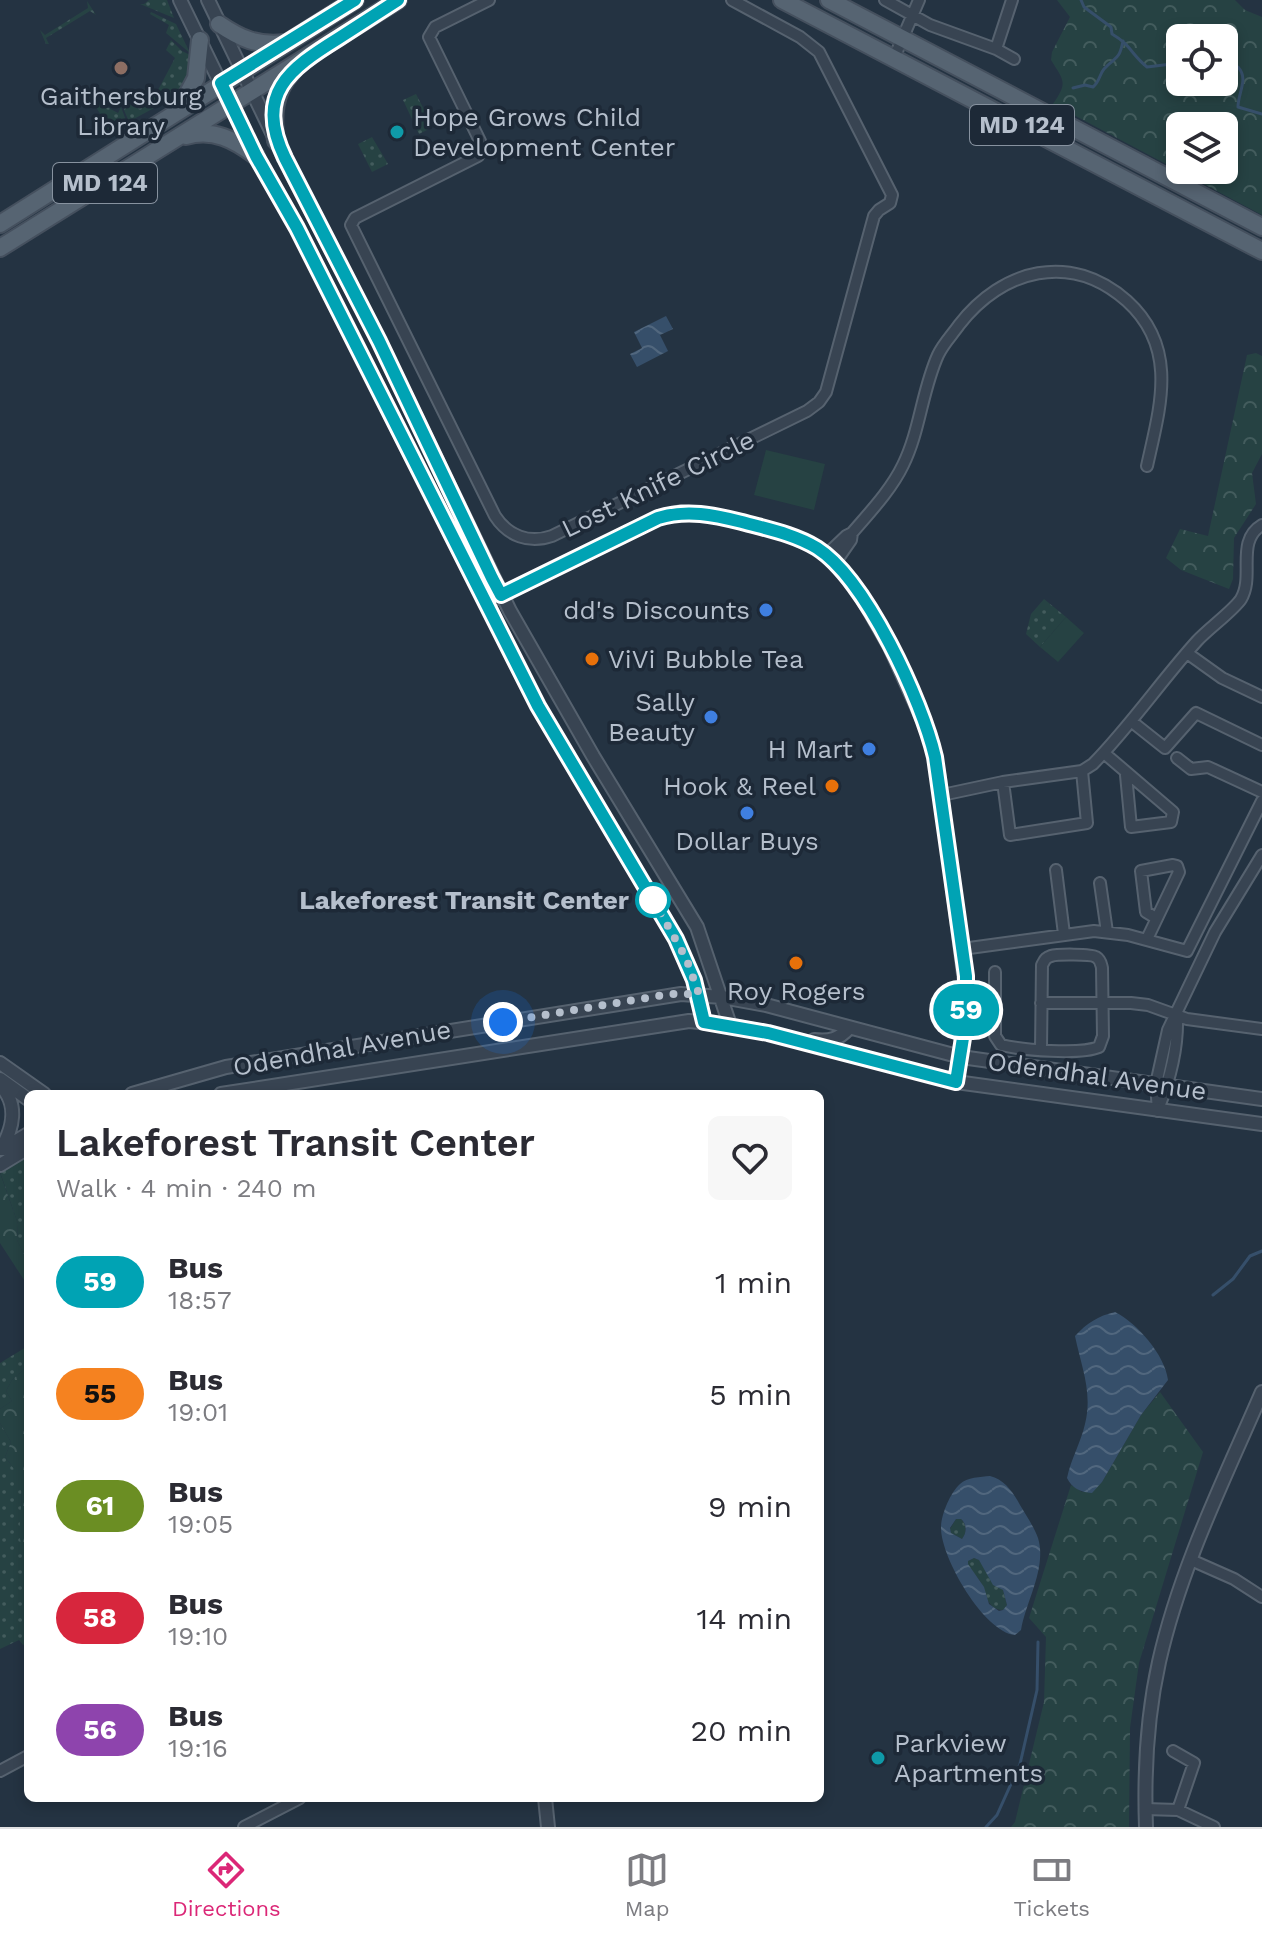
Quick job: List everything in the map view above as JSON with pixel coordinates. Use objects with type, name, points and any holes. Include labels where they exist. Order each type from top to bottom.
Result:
[{"type":"main road","name":"MD 124","points":[[0,224],[355,0]]},
{"type":"main road","name":"MD 124","points":[[0,248],[398,0]]},
{"type":"main road","name":"MD 124","points":[[782,0],[1262,251]]},
{"type":"main road","name":"MD 124","points":[[829,0],[1262,227]]},
{"type":"main road","points":[[219,24],[250,42],[268,45],[286,43]]},
{"type":"main road","points":[[176,113],[190,94],[196,78],[200,40]]},
{"type":"main road","points":[[276,141],[276,98],[299,62]]},
{"type":"main road","points":[[173,140],[192,134],[213,134],[240,144],[256,156]]},
{"type":"street","points":[[180,0],[256,156],[297,228],[538,706],[676,939],[699,994],[704,1022]]},
{"type":"street","points":[[208,0],[276,141],[379,341],[501,595],[593,756],[697,927],[730,1025]]},
{"type":"street","name":"Lost Knife Circle","points":[[489,0],[435,27],[429,37],[480,141],[478,156],[355,218],[351,225],[495,516],[512,534],[535,540],[552,536],[807,411],[826,392],[874,216],[890,203],[892,195],[819,52],[800,37],[732,0]]},
{"type":"street","points":[[885,0],[946,32],[996,49],[1014,59]]},
{"type":"street","points":[[894,58],[919,0]]},
{"type":"street","points":[[996,49],[1012,0]]},
{"type":"street","points":[[830,559],[851,540],[852,533],[902,467],[941,349],[983,299],[1005,283],[1028,275],[1067,272],[1093,279],[1132,306],[1153,335],[1160,356],[1162,392],[1147,466]]},
{"type":"street","points":[[486,603],[658,518],[681,512],[717,516],[786,534],[830,559],[856,587],[890,647],[930,736],[942,795],[967,998],[956,1082]]},
{"type":"street","points":[[942,795],[1003,782],[1082,771],[1104,753],[1187,653],[1242,598],[1247,547],[1251,536],[1262,525]]},
{"type":"street","points":[[1187,653],[1222,678],[1262,697]]},
{"type":"street","points":[[1131,721],[1165,748],[1196,713],[1262,745]]},
{"type":"street","points":[[1104,753],[1126,775],[1173,812],[1171,822],[1131,827],[1126,775]]},
{"type":"street","points":[[1177,758],[1191,769],[1208,767],[1262,792]]},
{"type":"street","points":[[1003,782],[1010,835],[1028,833],[1087,823],[1082,771]]},
{"type":"street","points":[[962,949],[1064,934],[1107,932],[1147,939],[1187,951],[1262,801]]},
{"type":"street","points":[[1158,1111],[1177,1031],[1177,1015],[1215,932],[1262,855]]},
{"type":"street","points":[[1147,939],[1179,872],[1177,866],[1141,871],[1146,912],[1156,918]]},
{"type":"street","points":[[1056,870],[1064,934]]},
{"type":"street","points":[[1100,883],[1107,932]]},
{"type":"street","points":[[995,972],[997,1041],[1016,1048],[1041,1049],[1088,1050],[1099,1047],[1103,1036],[1100,960],[1096,956],[1085,955],[1054,955],[1044,960],[1041,1049]]},
{"type":"street","name":"Odendhal Avenue","points":[[146,1090],[226,1067],[339,1047],[670,994],[699,994],[766,1005],[961,1057],[1262,1099]]},
{"type":"street","points":[[1041,1003],[1148,1005],[1177,1015],[1262,1029]]},
{"type":"street","name":"Odendhal Avenue","points":[[246,1090],[637,1027],[704,1022],[768,1033],[956,1082],[1262,1124]]},
{"type":"street","points":[[768,1033],[827,1042],[837,1039],[849,1028]]},
{"type":"street","points":[[0,1063],[40,1090]]},
{"type":"street","points":[[0,1082],[24,1097]]},
{"type":"street","points":[[0,1082],[9,1096],[13,1117],[1,1150]]},
{"type":"street","points":[[1,1150],[24,1136]]},
{"type":"street","points":[[0,1165],[24,1150]]},
{"type":"street","points":[[1146,1827],[1146,1755],[1153,1688],[1164,1640],[1191,1560],[1262,1392]]},
{"type":"street","points":[[1191,1560],[1234,1579],[1262,1597]]},
{"type":"street","points":[[1173,1751],[1194,1763],[1178,1810]]},
{"type":"street","points":[[0,1771],[24,1758]]},
{"type":"street","points":[[244,1827],[292,1802]]},
{"type":"street","points":[[545,1802],[548,1827]]},
{"type":"street","points":[[1145,1809],[1178,1810],[1214,1827]]},
{"type":"green space","points":[[149,0],[167,0],[174,18],[140,4]]},
{"type":"green space","points":[[1057,0],[1235,0],[1245,10],[1262,17],[1262,215],[1204,184],[1238,184],[1238,112],[1166,112],[1166,164],[1053,104],[1061,91],[1062,82],[1051,60],[1070,17]]},
{"type":"green space","points":[[87,1],[96,15],[90,11],[46,38],[49,44],[46,44],[40,30],[45,35],[88,8]]},
{"type":"green space","points":[[151,12],[176,24],[190,53],[166,33],[169,25]]},
{"type":"green space","points":[[171,40],[190,55],[184,81],[171,98],[129,122],[124,110],[126,103],[135,107],[146,87],[157,92],[175,58],[166,50]]},
{"type":"green space","points":[[416,94],[433,127],[419,134],[403,100]]},
{"type":"green space","points":[[90,98],[118,113],[121,107],[127,123],[103,136],[94,121],[101,115]]},
{"type":"green space","points":[[372,137],[388,164],[372,172],[358,144]]},
{"type":"green space","points":[[1256,353],[1262,356],[1262,454],[1252,473],[1256,504],[1234,538],[1233,579],[1229,589],[1181,570],[1166,558],[1180,529],[1208,536],[1247,355]]},
{"type":"green space","points":[[766,450],[825,464],[814,510],[754,495]]},
{"type":"green space","points":[[1044,599],[1066,617],[1040,647],[1026,634],[1031,614]]},
{"type":"green space","points":[[1066,617],[1084,633],[1058,662],[1040,647]]},
{"type":"green space","points":[[24,1158],[24,1255],[17,1240],[18,1224],[0,1172]]},
{"type":"green space","points":[[0,1173],[18,1224],[17,1240],[24,1255],[24,1280],[0,1243]]},
{"type":"green space","points":[[24,1348],[24,1370],[12,1380],[6,1391],[12,1401],[0,1409],[0,1363]]},
{"type":"green space","points":[[24,1370],[24,1556],[20,1537],[21,1487],[5,1457],[11,1442],[0,1423],[0,1409],[12,1401],[6,1391],[12,1380]]},
{"type":"green space","points":[[1160,1392],[1203,1452],[1139,1663],[1130,1728],[1129,1827],[1011,1827],[1015,1822],[1044,1702],[1046,1637],[1029,1618],[1071,1485],[1082,1492],[1102,1482],[1141,1415]]},
{"type":"green space","points":[[0,1423],[11,1442],[5,1457],[16,1471],[22,1486],[20,1537],[24,1553],[24,1645],[19,1640],[0,1649]]},
{"type":"green space","points":[[956,1519],[961,1519],[965,1526],[962,1539],[951,1533]]},
{"type":"green space","points":[[974,1558],[1003,1590],[1007,1605],[1003,1610],[990,1604],[980,1581],[967,1564]]},
{"type":"water","points":[[666,316],[673,329],[660,335],[668,351],[637,367],[630,354],[642,348],[634,332]]},
{"type":"water","points":[[1115,1312],[1149,1341],[1162,1360],[1168,1380],[1141,1415],[1102,1482],[1092,1493],[1074,1487],[1067,1478],[1083,1431],[1088,1401],[1075,1336],[1093,1321]]},
{"type":"water","points":[[990,1476],[1000,1480],[1011,1491],[1038,1538],[1040,1549],[1035,1584],[1021,1630],[1015,1635],[1003,1631],[978,1608],[956,1574],[943,1541],[943,1517],[953,1493],[966,1480]],"holes":[[[956,1519],[961,1519],[965,1526],[962,1539],[951,1533],[950,1528]],[[974,1558],[979,1560],[993,1585],[1003,1590],[1007,1605],[1003,1610],[999,1611],[989,1604],[984,1587],[968,1564]]]},
{"type":"waterway","points":[[1081,0],[1084,7],[1111,27],[1112,34],[1147,67],[1166,65]]},
{"type":"waterway","points":[[1073,88],[1093,87],[1104,69],[1118,55],[1123,41]]},
{"type":"waterway","points":[[1238,67],[1243,76],[1238,107],[1262,114]]},
{"type":"waterway","points":[[1213,1295],[1233,1279],[1250,1256],[1262,1251]]},
{"type":"waterway","points":[[986,1827],[997,1815],[1020,1764],[1037,1690],[1038,1642]]},
{"type":"bus line","name":"59","points":[[355,0],[221,83],[538,706],[686,958],[699,994],[704,1022],[768,1033],[956,1082],[966,1019],[966,976],[935,757],[917,704],[890,647],[844,572],[817,548],[786,534],[717,516],[681,512],[658,518],[501,595],[492,578],[379,341],[276,141],[274,130],[279,90],[299,62],[398,0]]},
{"type":"place","name":"Gaithersburg Library","points":[[121,68]]},
{"type":"place","name":"Hope Grows Child Development Center","points":[[397,132]]},
{"type":"place","name":"dd's Discounts","points":[[766,610]]},
{"type":"place","name":"ViVi Bubble Tea","points":[[592,659]]},
{"type":"place","name":"Sally Beauty","points":[[711,717]]},
{"type":"place","name":"H Mart","points":[[869,749]]},
{"type":"place","name":"Hook & Reel","points":[[832,786]]},
{"type":"place","name":"Dollar Buys","points":[[747,813]]},
{"type":"place","name":"Lakeforest Transit Center","points":[[653,900]]},
{"type":"place","name":"Roy Rogers","points":[[796,963]]},
{"type":"place","name":"Parkview Apartments","points":[[878,1758]]},
{"type":"route","points":[[503,1022],[670,994],[699,994],[686,958],[653,900]]}]
